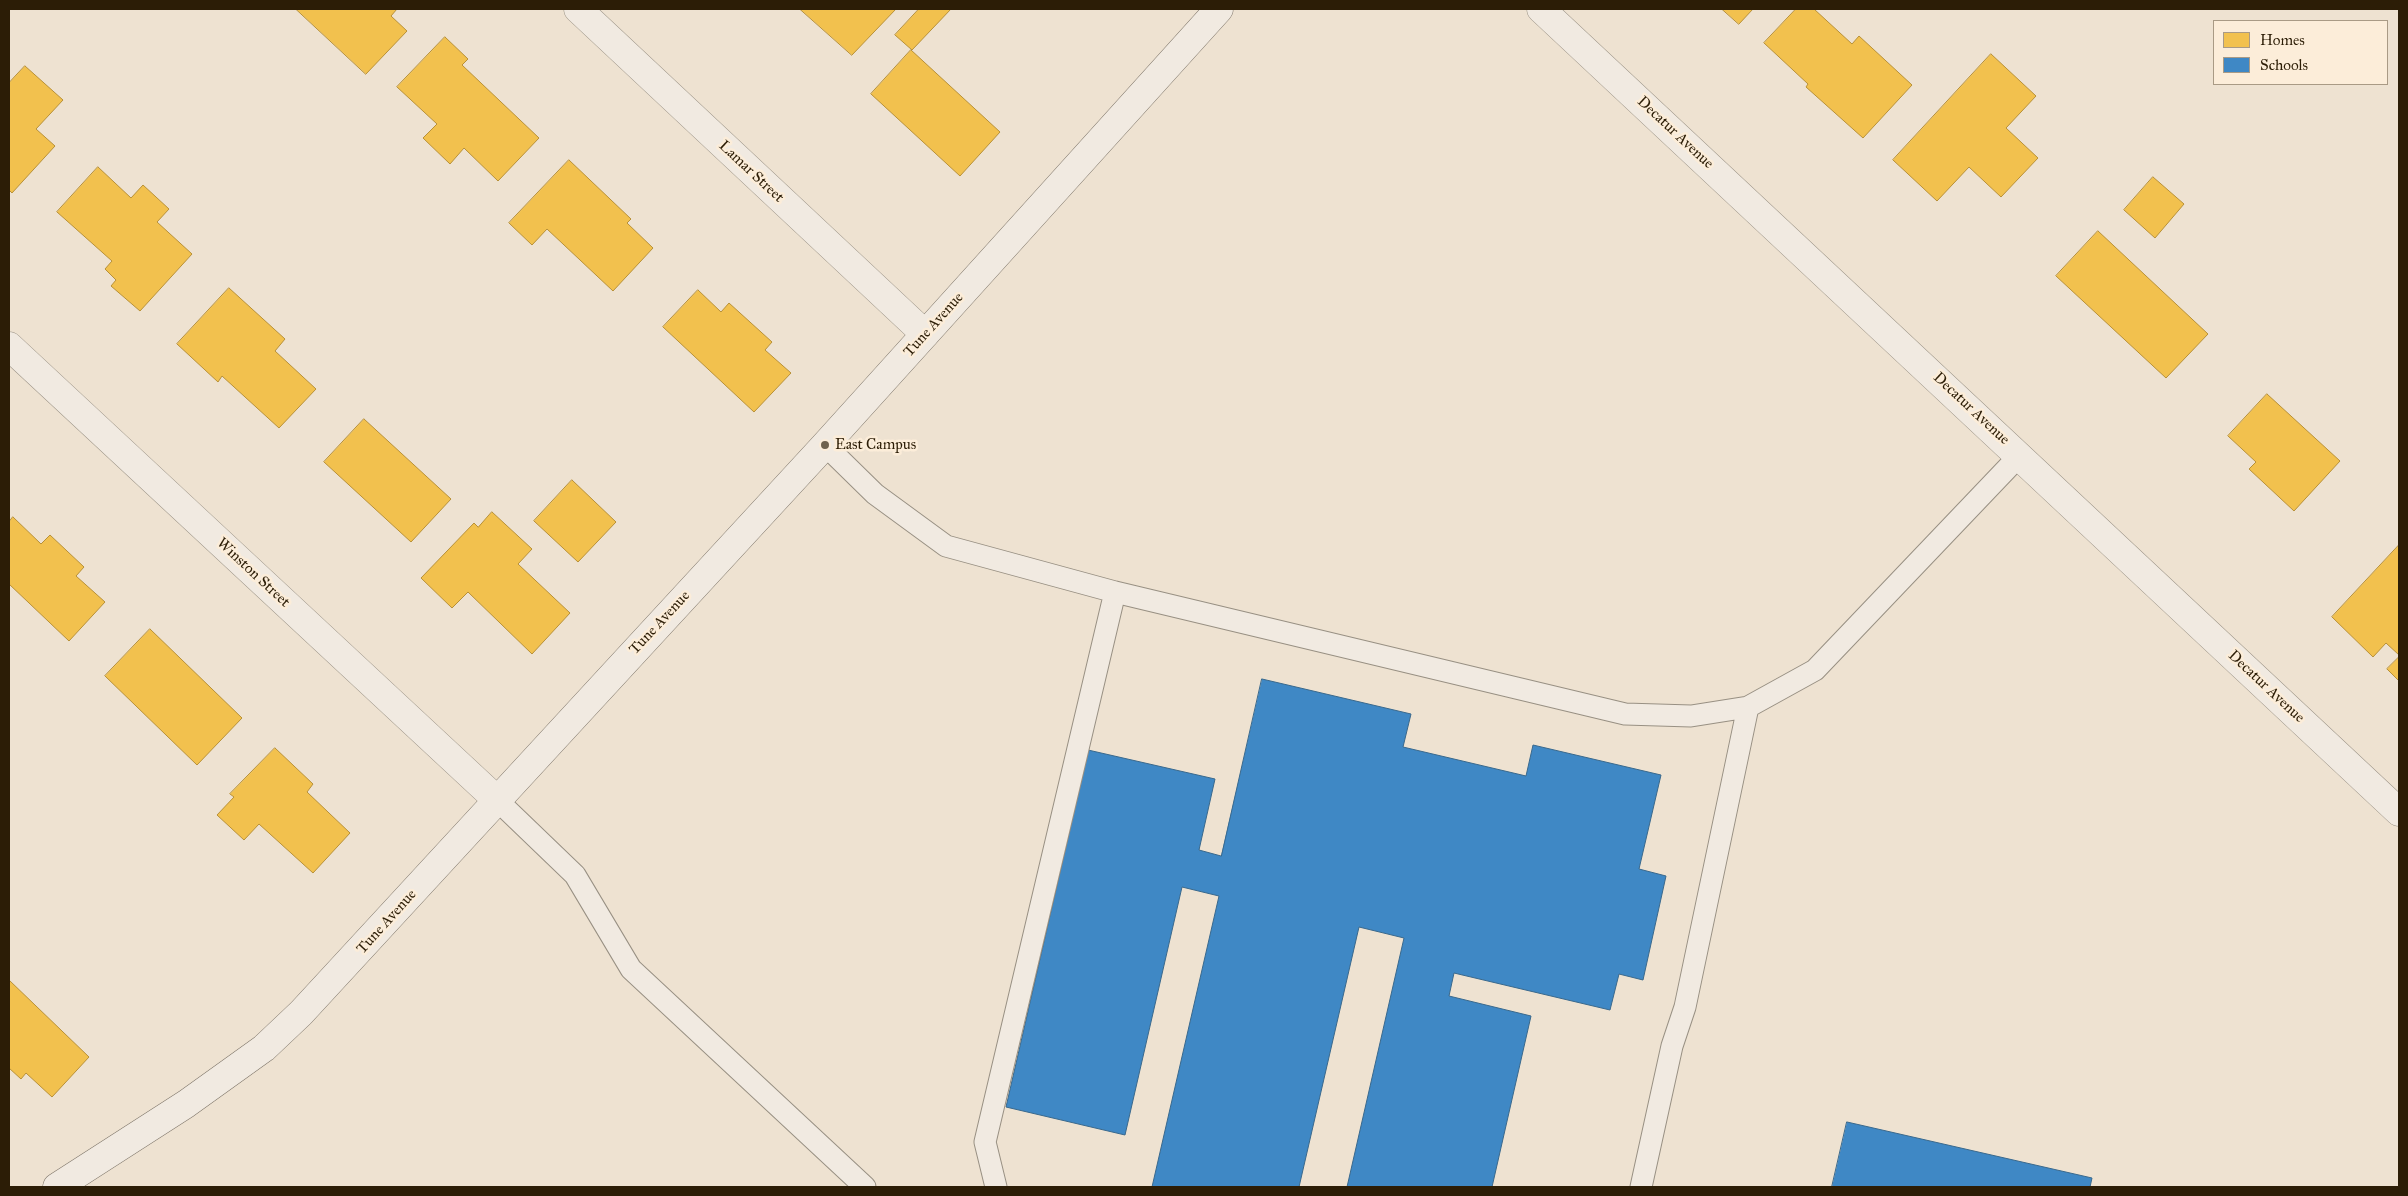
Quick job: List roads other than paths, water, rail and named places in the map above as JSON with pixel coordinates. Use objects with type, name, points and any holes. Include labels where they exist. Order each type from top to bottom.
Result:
[{"type":"street","name":"Lamar Street","points":[[578,9],[925,334]]},
{"type":"street","name":"Tune Avenue","points":[[57,1187],[186,1104],[264,1048],[370,940],[825,445],[1219,9]]},
{"type":"street","name":"Decatur Avenue","points":[[1541,9],[2020,455],[2399,812]]},
{"type":"street","name":"Winston Street","points":[[9,346],[497,800]]},
{"type":"lane","points":[[825,445],[875,494],[946,546],[1115,592],[1624,714],[1691,716],[1748,707],[1815,670],[2020,455]]},
{"type":"lane","points":[[996,1187],[985,1142],[1115,592]]},
{"type":"lane","points":[[1641,1187],[1672,1046],[1685,1007],[1748,707]]},
{"type":"lane","points":[[497,800],[575,875],[631,969],[865,1187]]},
{"type":"place","name":"East Campus","points":[[825,445]]}]
